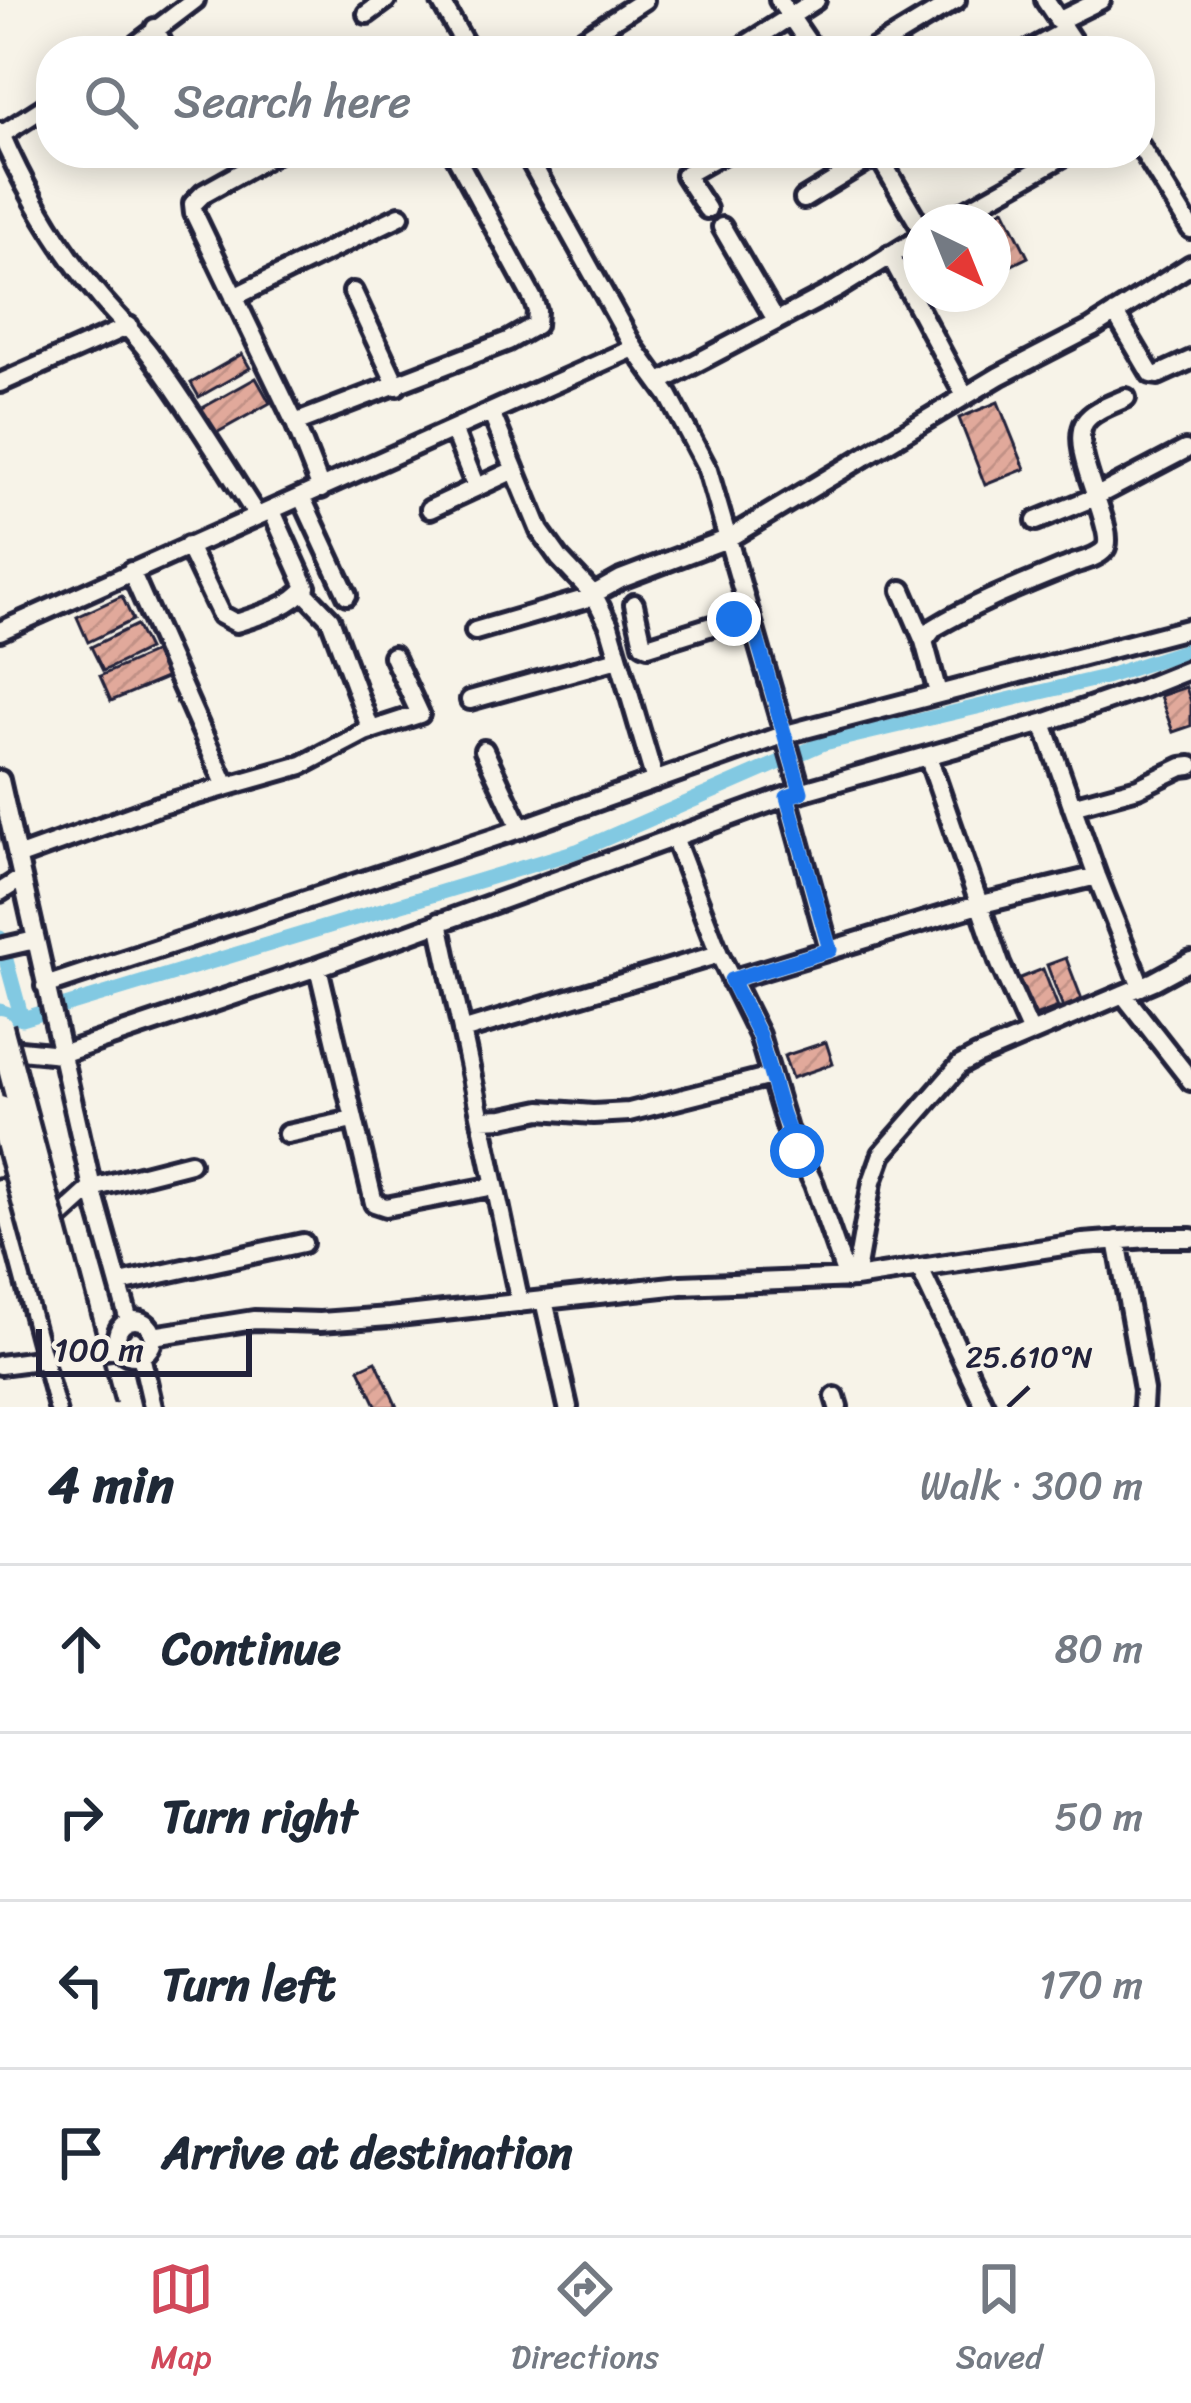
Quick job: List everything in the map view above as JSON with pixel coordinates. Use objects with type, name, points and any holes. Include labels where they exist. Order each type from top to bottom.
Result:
[{"type":"highway","points":[[0,1027],[101,1407]]},
{"type":"highway","points":[[0,1109],[81,1407]]},
{"type":"street","points":[[146,36],[195,0]]},
{"type":"street","points":[[367,14],[386,0]]},
{"type":"street","points":[[588,36],[644,0]]},
{"type":"street","points":[[753,36],[784,8],[816,0]]},
{"type":"street","points":[[896,36],[956,0]]},
{"type":"street","points":[[1045,0],[1068,36]]},
{"type":"street","points":[[1048,36],[1101,0]]},
{"type":"street","points":[[445,2],[462,36]]},
{"type":"street","points":[[784,8],[804,36]]},
{"type":"street","points":[[155,28],[159,36]]},
{"type":"street","points":[[36,113],[1,133],[16,169],[56,239],[129,326],[265,513],[303,579],[305,593]]},
{"type":"street","points":[[249,168],[193,204],[197,223],[296,423],[321,489]]},
{"type":"street","points":[[296,423],[398,386],[536,325],[533,299],[462,168]]},
{"type":"street","points":[[534,168],[634,348],[660,382],[716,490],[794,766],[794,794],[830,950]]},
{"type":"street","points":[[697,168],[685,175],[706,209]]},
{"type":"street","points":[[804,199],[853,168]]},
{"type":"street","points":[[885,168],[905,204]]},
{"type":"street","points":[[978,204],[1042,168]]},
{"type":"street","points":[[1153,168],[1191,230]]},
{"type":"street","points":[[234,297],[400,216]]},
{"type":"street","points":[[722,227],[776,320]]},
{"type":"street","points":[[660,382],[860,276],[903,245]]},
{"type":"street","points":[[890,255],[965,396]]},
{"type":"street","points":[[475,631],[594,595],[621,579],[727,539],[1191,266]]},
{"type":"street","points":[[353,292],[398,386]]},
{"type":"street","points":[[1115,313],[1151,374],[1191,360]]},
{"type":"street","points":[[0,382],[129,326]]},
{"type":"street","points":[[0,631],[634,348]]},
{"type":"street","points":[[924,640],[952,617],[1106,548],[1108,538],[1081,434],[1094,413],[1126,398]]},
{"type":"street","points":[[491,412],[540,531],[594,595],[609,625],[656,781]]},
{"type":"street","points":[[452,429],[476,488]]},
{"type":"street","points":[[1036,520],[1095,497],[1185,450]]},
{"type":"street","points":[[430,509],[514,470]]},
{"type":"street","points":[[302,498],[347,595]]},
{"type":"street","points":[[188,546],[215,605],[228,621],[248,619],[305,593]]},
{"type":"street","points":[[131,572],[226,786]]},
{"type":"street","points":[[902,590],[924,640],[938,693]]},
{"type":"street","points":[[305,593],[330,620],[371,730]]},
{"type":"street","points":[[634,604],[643,644],[648,646],[750,614]]},
{"type":"street","points":[[47,991],[786,738],[1191,628]]},
{"type":"street","points":[[17,857],[158,806],[302,765],[371,730],[421,714],[392,656]]},
{"type":"street","points":[[470,700],[618,659]]},
{"type":"street","points":[[0,1048],[59,1045],[318,967],[794,794],[1043,723],[1191,669]]},
{"type":"street","points":[[1043,723],[1132,991],[1191,1081]]},
{"type":"street","points":[[484,750],[521,829]]},
{"type":"street","points":[[928,755],[978,905],[1031,1033]]},
{"type":"street","points":[[1072,806],[1138,788],[1191,766]]},
{"type":"street","points":[[0,780],[17,857],[10,886],[35,940],[128,1321]]},
{"type":"street","points":[[674,838],[719,954],[759,1035],[787,1129],[851,1278]]},
{"type":"street","points":[[731,980],[978,905],[1096,876]]},
{"type":"street","points":[[440,922],[520,1303]]},
{"type":"street","points":[[6,947],[35,940]]},
{"type":"street","points":[[462,1030],[719,954]]},
{"type":"street","points":[[851,1278],[882,1154],[960,1065],[1191,961]]},
{"type":"street","points":[[318,967],[371,1198],[380,1206],[495,1186]]},
{"type":"street","points":[[481,1119],[541,1110],[629,1112],[771,1076]]},
{"type":"street","points":[[287,1134],[353,1120]]},
{"type":"street","points":[[16,1249],[43,1232],[92,1188],[190,1162]]},
{"type":"street","points":[[0,1188],[58,1407]]},
{"type":"street","points":[[153,1336],[254,1320],[320,1322],[681,1285],[851,1278],[1117,1240],[1191,1238]]},
{"type":"street","points":[[1117,1240],[1144,1390],[1143,1407]]},
{"type":"street","points":[[120,1283],[303,1243]]},
{"type":"street","points":[[920,1268],[985,1407]]},
{"type":"street","points":[[544,1300],[568,1407]]},
{"type":"street","points":[[128,1321],[144,1322],[153,1336]]},
{"type":"street","points":[[119,1348],[118,1333],[128,1321]]},
{"type":"street","points":[[0,1365],[119,1348],[133,1357],[148,1351],[153,1336]]},
{"type":"street","points":[[141,1355],[153,1407]]},
{"type":"building","points":[[1011,223],[1028,257],[1011,266]]},
{"type":"building","points":[[242,354],[250,368],[199,397],[191,383]]},
{"type":"building","points":[[256,378],[270,403],[211,436],[197,411]]},
{"type":"building","points":[[998,402],[1025,469],[985,485],[959,418]]},
{"type":"building","points":[[122,596],[133,620],[88,642],[77,617]]},
{"type":"building","points":[[136,625],[148,649],[103,671],[91,647]]},
{"type":"building","points":[[155,652],[166,678],[111,701],[100,676]]},
{"type":"building","points":[[1186,687],[1191,726],[1173,732],[1160,696]]},
{"type":"building","points":[[1066,958],[1083,1002],[1064,1010],[1047,965]]},
{"type":"building","points":[[1043,969],[1058,1007],[1030,1018],[1015,980]]},
{"type":"building","points":[[826,1042],[833,1064],[792,1078],[784,1056]]},
{"type":"building","points":[[376,1361],[397,1407],[377,1407],[359,1369]]},
{"type":"waterway","points":[[0,1011],[22,1019],[577,851],[824,743],[1105,677],[1191,649]]},
{"type":"waterway","points":[[0,938],[22,1019]]},
{"type":"route","points":[[734,619],[750,614],[785,734],[801,792],[787,797],[830,950],[731,980],[759,1035],[797,1151]]}]
